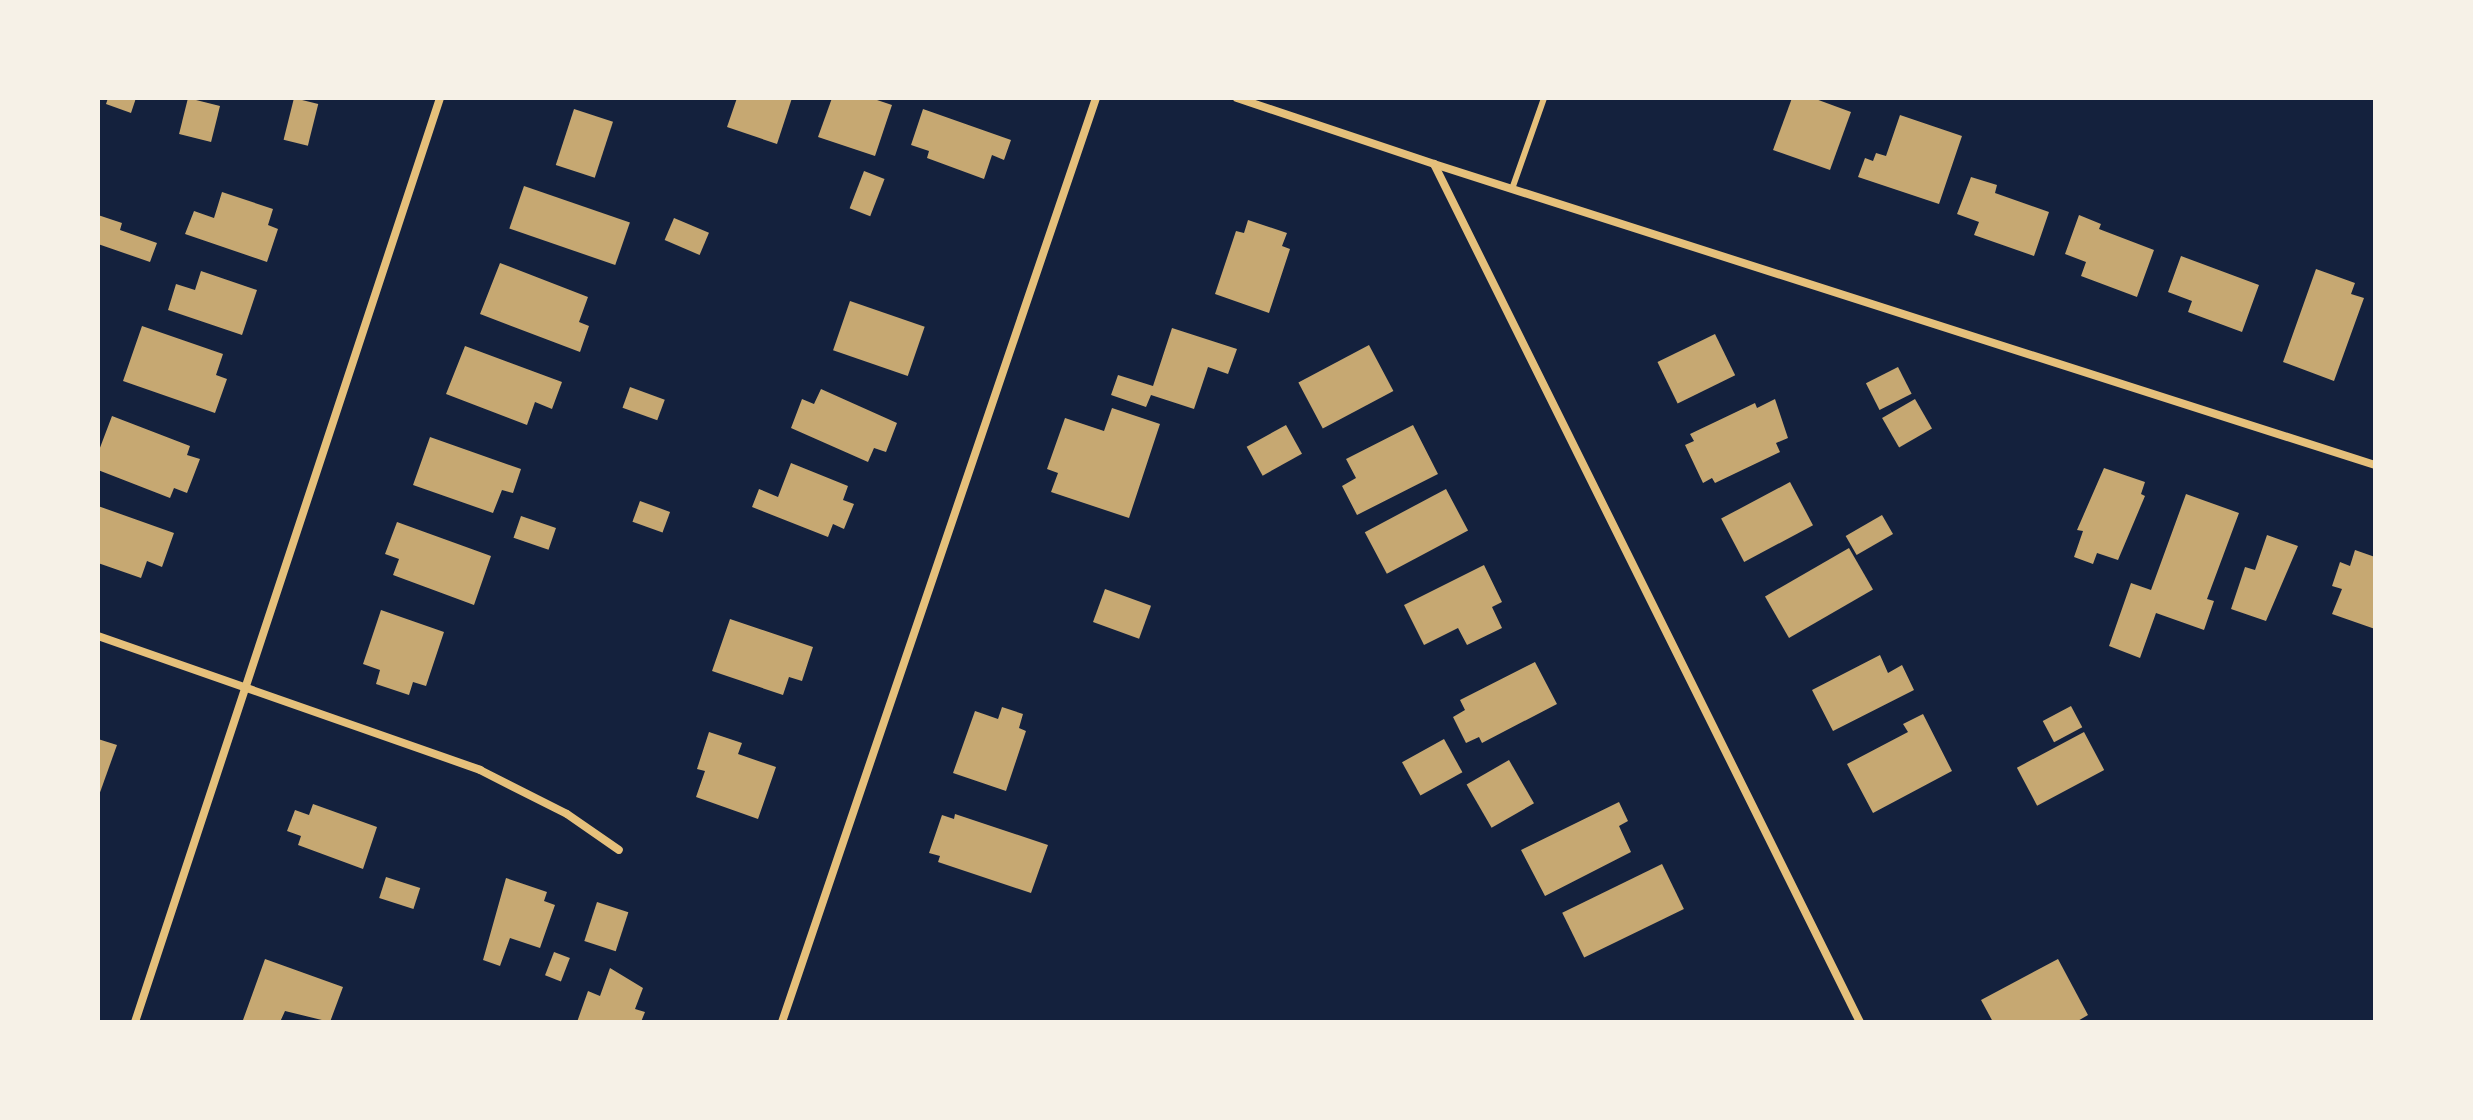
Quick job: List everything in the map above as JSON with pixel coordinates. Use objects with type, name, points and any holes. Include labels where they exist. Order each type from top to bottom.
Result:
[{"type":"street","points":[[135,1022],[440,98]]},
{"type":"street","points":[[782,1022],[1096,98]]},
{"type":"street","points":[[1237,98],[2375,465]]},
{"type":"street","points":[[1434,164],[1860,1022]]},
{"type":"street","points":[[98,636],[480,770],[567,814],[619,850]]},
{"type":"lane","points":[[1512,189],[1544,98]]},
{"type":"building","points":[[108,98],[136,98],[131,113],[106,104]]},
{"type":"building","points":[[188,98],[220,106],[211,142],[179,134]]},
{"type":"building","points":[[294,98],[318,104],[308,146],[284,140]]},
{"type":"building","points":[[737,98],[792,98],[777,144],[727,127]]},
{"type":"building","points":[[832,98],[871,98],[892,105],[875,156],[818,137]]},
{"type":"building","points":[[1792,98],[1813,98],[1851,112],[1830,170],[1773,150]]},
{"type":"building","points":[[574,109],[613,122],[595,178],[556,165]]},
{"type":"building","points":[[923,109],[1011,140],[1004,160],[992,155],[984,179],[927,158],[929,151],[911,145]]},
{"type":"building","points":[[1900,115],[1962,136],[1939,204],[1858,177],[1865,158],[1873,161],[1876,153],[1886,156]]},
{"type":"building","points":[[864,171],[885,179],[870,216],[850,208]]},
{"type":"building","points":[[1971,177],[1997,185],[1995,193],[2049,212],[2034,256],[1974,235],[1979,222],[1957,214]]},
{"type":"building","points":[[524,186],[630,222],[615,265],[509,229]]},
{"type":"building","points":[[222,192],[273,209],[268,225],[278,229],[267,262],[185,234],[194,211],[214,218]]},
{"type":"building","points":[[98,215],[122,223],[120,230],[157,243],[150,262],[98,244]]},
{"type":"building","points":[[2079,215],[2101,224],[2099,229],[2154,250],[2137,297],[2081,276],[2086,262],[2065,254]]},
{"type":"building","points":[[674,218],[709,233],[700,255],[665,240]]},
{"type":"building","points":[[1248,220],[1287,233],[1282,246],[1290,249],[1269,313],[1215,294],[1236,231],[1244,233]]},
{"type":"building","points":[[2181,256],[2259,285],[2242,332],[2188,312],[2192,301],[2168,292]]},
{"type":"building","points":[[500,263],[588,297],[579,322],[589,326],[580,352],[480,314]]},
{"type":"building","points":[[2316,269],[2355,283],[2351,294],[2364,298],[2334,381],[2283,362]]},
{"type":"building","points":[[201,271],[257,290],[242,335],[168,310],[176,284],[195,290]]},
{"type":"building","points":[[850,301],[925,327],[908,376],[833,350]]},
{"type":"building","points":[[142,326],[223,354],[216,375],[227,379],[215,413],[123,381]]},
{"type":"building","points":[[1172,328],[1237,349],[1228,374],[1208,367],[1194,409],[1151,395],[1146,407],[1111,395],[1118,375],[1153,386]]},
{"type":"building","points":[[1715,334],[1735,375],[1678,403],[1657,362]]},
{"type":"building","points":[[1369,345],[1393,391],[1323,428],[1298,383]]},
{"type":"building","points":[[465,346],[562,382],[552,409],[535,402],[527,425],[446,394]]},
{"type":"building","points":[[1898,367],[1912,394],[1880,410],[1866,383]]},
{"type":"building","points":[[630,387],[665,400],[657,420],[622,408]]},
{"type":"building","points":[[821,389],[897,423],[886,452],[874,448],[868,462],[791,428],[802,399],[814,404]]},
{"type":"building","points":[[1775,399],[1788,438],[1776,443],[1780,452],[1715,483],[1712,478],[1703,483],[1685,445],[1694,441],[1690,434],[1755,403],[1757,408]]},
{"type":"building","points":[[1915,399],[1932,428],[1899,447],[1882,418]]},
{"type":"building","points":[[1112,408],[1160,424],[1129,518],[1051,492],[1058,473],[1047,469],[1065,418],[1104,431]]},
{"type":"building","points":[[112,416],[190,446],[187,455],[200,459],[187,493],[174,488],[170,498],[98,470],[98,453]]},
{"type":"building","points":[[1286,425],[1302,454],[1263,476],[1247,447]]},
{"type":"building","points":[[1413,425],[1438,474],[1357,515],[1342,486],[1356,478],[1346,459]]},
{"type":"building","points":[[430,437],[521,469],[513,493],[502,490],[493,513],[413,485]]},
{"type":"building","points":[[791,463],[848,486],[843,500],[854,504],[844,529],[833,524],[828,537],[752,507],[759,489],[778,497]]},
{"type":"building","points":[[2104,468],[2145,482],[2141,494],[2145,496],[2118,560],[2097,553],[2093,564],[2074,557],[2083,531],[2077,530]]},
{"type":"building","points":[[1790,482],[1813,525],[1744,562],[1721,519]]},
{"type":"building","points":[[1446,489],[1468,530],[1387,574],[1365,532]]},
{"type":"building","points":[[2186,494],[2239,513],[2207,599],[2214,601],[2204,630],[2156,613],[2140,658],[2109,646],[2131,583],[2151,590]]},
{"type":"building","points":[[640,501],[670,512],[663,533],[632,522]]},
{"type":"building","points":[[98,506],[174,533],[162,567],[147,561],[141,578],[98,563]]},
{"type":"building","points":[[1882,515],[1893,534],[1857,555],[1846,536]]},
{"type":"building","points":[[521,516],[556,528],[548,550],[514,538]]},
{"type":"building","points":[[397,522],[491,556],[474,605],[393,575],[399,559],[385,554]]},
{"type":"building","points":[[2267,535],[2298,546],[2266,621],[2231,609],[2245,567],[2255,570]]},
{"type":"building","points":[[1849,548],[1873,590],[1789,638],[1765,596]]},
{"type":"building","points":[[2355,550],[2375,557],[2375,629],[2332,614],[2342,589],[2332,586],[2340,562],[2350,566]]},
{"type":"building","points":[[1484,565],[1502,602],[1492,607],[1502,628],[1467,645],[1458,628],[1424,645],[1404,605]]},
{"type":"building","points":[[1105,589],[1151,606],[1139,639],[1093,622]]},
{"type":"building","points":[[381,610],[444,632],[426,686],[413,682],[409,695],[376,684],[380,670],[363,664]]},
{"type":"building","points":[[730,619],[813,647],[802,681],[789,677],[783,695],[712,671]]},
{"type":"building","points":[[1880,655],[1888,673],[1902,665],[1914,690],[1833,731],[1812,690]]},
{"type":"building","points":[[1535,662],[1557,704],[1482,743],[1479,737],[1466,743],[1453,717],[1465,710],[1460,700]]},
{"type":"building","points":[[2071,706],[2082,727],[2054,742],[2043,721]]},
{"type":"building","points":[[1002,707],[1023,714],[1019,728],[1026,731],[1006,791],[953,773],[975,711],[998,719]]},
{"type":"building","points":[[1923,714],[1952,771],[1873,813],[1847,764],[1908,732],[1903,724]]},
{"type":"building","points":[[709,732],[742,743],[738,754],[776,767],[758,819],[696,797],[705,771],[697,769]]},
{"type":"building","points":[[2084,732],[2104,770],[2037,806],[2017,768]]},
{"type":"building","points":[[98,739],[117,745],[98,798]]},
{"type":"building","points":[[1444,739],[1462,772],[1420,796],[1402,762]]},
{"type":"building","points":[[1509,760],[1534,803],[1492,828],[1467,785]]},
{"type":"building","points":[[1619,802],[1628,821],[1619,826],[1631,852],[1545,896],[1521,850]]},
{"type":"building","points":[[313,804],[377,827],[363,869],[298,845],[301,836],[287,831],[295,810],[309,815]]},
{"type":"building","points":[[955,814],[1048,845],[1031,893],[938,862],[940,856],[929,853],[942,815],[954,819]]},
{"type":"building","points":[[1662,864],[1684,909],[1584,958],[1562,913]]},
{"type":"building","points":[[386,877],[420,888],[413,909],[379,898]]},
{"type":"building","points":[[506,878],[547,892],[544,901],[555,905],[540,948],[510,938],[500,966],[483,960]]},
{"type":"building","points":[[597,902],[628,912],[616,951],[584,941]]},
{"type":"building","points":[[554,952],[570,958],[561,981],[545,975]]},
{"type":"building","points":[[265,959],[343,987],[330,1022],[285,1011],[280,1022],[243,1020]]},
{"type":"building","points":[[2058,959],[2088,1015],[2076,1022],[1993,1022],[1981,1000]]},
{"type":"building","points":[[610,968],[643,988],[635,1009],[645,1012],[641,1022],[577,1022],[588,991],[600,996]]}]
